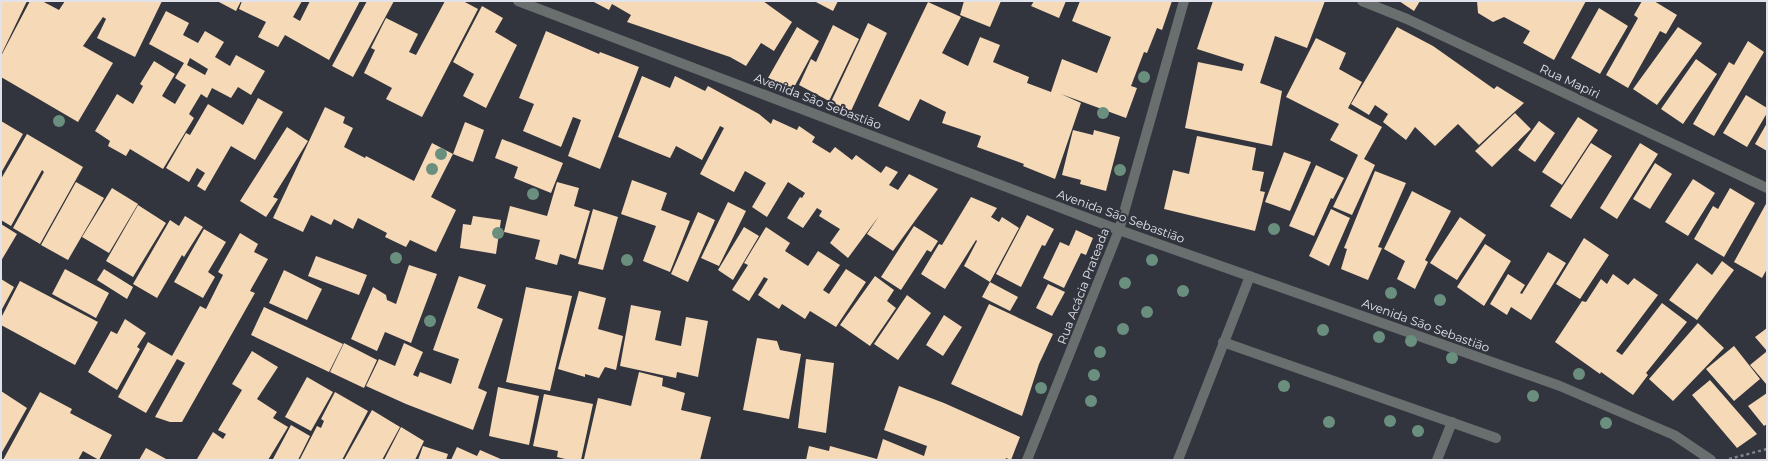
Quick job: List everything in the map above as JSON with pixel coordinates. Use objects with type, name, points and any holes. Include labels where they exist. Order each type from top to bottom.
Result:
[{"type":"street","name":"Avenida São Sebastião","points":[[518,1],[1119,230],[1560,386],[1674,435],[1711,460]]},
{"type":"street","name":"Rua Acácia Prateada","points":[[1027,460],[1119,230],[1184,1]]},
{"type":"street","name":"Rua Mapiri","points":[[1362,1],[1407,19],[1767,188]]},
{"type":"street","points":[[1178,460],[1250,276]]},
{"type":"street","points":[[1224,342],[1496,438]]},
{"type":"street","points":[[1437,460],[1452,422]]},
{"type":"path","points":[[1725,460],[1767,449]]},
{"type":"building","points":[[1,1],[27,1],[1,55]]},
{"type":"building","points":[[30,1],[42,1],[59,10],[65,1],[162,1],[135,57],[97,38],[106,19],[103,17],[83,46],[113,63],[78,122],[1,77],[1,56]]},
{"type":"building","points":[[217,1],[241,1],[236,11]]},
{"type":"building","points":[[242,1],[302,1],[293,17],[300,21],[310,1],[360,1],[329,60],[285,35],[278,47],[258,37],[266,22],[239,9]]},
{"type":"building","points":[[367,1],[394,1],[353,77],[332,66]]},
{"type":"building","points":[[445,1],[463,1],[478,9],[422,117],[386,99],[392,88],[364,73],[375,50],[371,48],[386,18],[418,34],[409,52],[416,55]]},
{"type":"building","points":[[592,1],[763,1],[792,22],[774,51],[761,43],[746,66],[730,57],[627,22],[631,15],[612,4],[609,10]]},
{"type":"building","points":[[814,1],[838,1],[833,11]]},
{"type":"building","points":[[964,1],[1001,1],[990,27],[960,15]]},
{"type":"building","points":[[1034,1],[1066,1],[1059,18],[1031,6]]},
{"type":"building","points":[[1080,1],[1172,1],[1162,30],[1157,28],[1147,53],[1144,52],[1131,86],[1137,88],[1126,118],[1061,94],[1081,103],[1055,179],[1023,166],[1024,164],[977,147],[981,136],[942,123],[946,112],[920,99],[909,121],[878,106],[928,2],[961,17],[942,53],[968,66],[980,37],[1000,45],[993,62],[1029,77],[1027,83],[1051,92],[1062,59],[1097,73],[1111,37],[1072,21]]},
{"type":"building","points":[[1213,1],[1325,1],[1307,48],[1275,36],[1260,83],[1282,91],[1272,146],[1185,128],[1198,62],[1242,71],[1244,64],[1197,49]]},
{"type":"building","points":[[1399,1],[1420,1],[1414,11]]},
{"type":"building","points":[[1477,1],[1586,1],[1554,60],[1523,43],[1530,31],[1504,17],[1493,22],[1478,13]]},
{"type":"building","points":[[1642,1],[1654,1],[1677,15],[1666,34],[1660,31],[1628,88],[1606,75],[1638,18],[1634,15]]},
{"type":"building","points":[[482,6],[503,18],[495,32],[517,45],[486,108],[463,96],[474,74],[453,62]]},
{"type":"building","points":[[1599,8],[1628,26],[1600,74],[1571,58]]},
{"type":"building","points":[[166,11],[189,23],[183,35],[198,43],[205,31],[224,42],[215,57],[230,66],[236,55],[265,71],[251,95],[238,87],[231,98],[212,88],[207,98],[201,94],[189,114],[194,118],[163,169],[130,149],[126,156],[108,146],[110,141],[95,131],[117,94],[133,104],[143,86],[140,84],[154,61],[175,74],[162,96],[175,104],[186,85],[175,78],[184,63],[149,44]],"holes":[[[190,58],[208,69],[205,75],[187,65]]]},
{"type":"building","points":[[868,23],[887,33],[851,111],[831,102]]},
{"type":"building","points":[[833,25],[859,39],[829,101],[799,85],[811,59],[816,62]]},
{"type":"building","points":[[797,27],[819,41],[792,91],[768,78]]},
{"type":"building","points":[[1397,27],[1433,46],[1494,89],[1497,86],[1524,103],[1479,145],[1458,124],[1435,146],[1415,127],[1406,140],[1383,122],[1388,114],[1375,105],[1369,115],[1351,104]]},
{"type":"building","points":[[1678,27],[1702,43],[1657,105],[1633,89]]},
{"type":"building","points":[[546,31],[599,54],[600,52],[639,67],[600,169],[568,156],[581,120],[573,117],[561,147],[523,131],[534,104],[519,98]]},
{"type":"building","points":[[1316,38],[1346,53],[1339,69],[1362,82],[1348,108],[1382,127],[1364,159],[1375,165],[1352,215],[1333,207],[1358,155],[1330,140],[1339,124],[1286,97]]},
{"type":"building","points":[[1748,41],[1764,52],[1714,136],[1693,124],[1729,62],[1734,65]]},
{"type":"building","points":[[1696,59],[1717,74],[1683,124],[1661,109]]},
{"type":"building","points":[[642,76],[670,88],[675,76],[705,91],[708,86],[759,114],[771,124],[773,119],[797,130],[799,126],[815,137],[812,142],[830,153],[835,147],[852,160],[856,155],[881,173],[886,166],[898,172],[889,185],[898,190],[909,174],[938,189],[893,251],[867,234],[879,216],[848,258],[830,243],[840,229],[819,216],[822,211],[817,208],[803,228],[787,218],[800,197],[802,198],[805,193],[788,182],[767,217],[752,207],[766,183],[745,171],[734,192],[700,174],[724,128],[720,126],[702,160],[676,146],[670,158],[618,137]]},
{"type":"building","points":[[1746,95],[1767,108],[1767,113],[1747,147],[1723,133]]},
{"type":"building","points":[[258,98],[283,112],[255,160],[231,146],[205,191],[197,186],[205,173],[197,168],[189,182],[166,168],[186,133],[190,135],[208,104],[243,125]]},
{"type":"building","points":[[325,107],[345,117],[343,123],[353,128],[344,147],[365,158],[366,156],[414,181],[432,143],[453,154],[431,197],[456,210],[436,252],[410,240],[406,247],[385,237],[387,233],[358,218],[353,229],[334,219],[331,225],[311,215],[303,232],[273,218]]},
{"type":"building","points":[[1515,113],[1531,129],[1492,167],[1475,151]]},
{"type":"building","points":[[1578,117],[1598,130],[1562,185],[1542,172]]},
{"type":"building","points":[[1,121],[23,134],[1,173]]},
{"type":"building","points":[[1539,121],[1555,133],[1535,162],[1518,150]]},
{"type":"building","points":[[465,122],[484,130],[473,162],[453,154]]},
{"type":"building","points":[[1767,123],[1767,151],[1755,144]]},
{"type":"building","points":[[287,127],[308,141],[273,197],[278,199],[266,217],[240,201]]},
{"type":"building","points":[[1073,130],[1093,135],[1094,130],[1120,137],[1106,191],[1080,184],[1081,180],[1062,175]]},
{"type":"building","points":[[27,134],[83,167],[40,244],[13,228],[44,172],[42,170],[11,226],[1,220],[1,179]]},
{"type":"building","points":[[1197,136],[1256,148],[1252,170],[1264,172],[1260,191],[1265,192],[1255,231],[1164,209],[1173,170],[1189,174]]},
{"type":"building","points":[[502,139],[563,163],[551,193],[514,178],[518,167],[495,158]]},
{"type":"building","points":[[1591,143],[1612,156],[1571,219],[1550,206]]},
{"type":"building","points":[[1640,143],[1658,154],[1617,219],[1600,208]]},
{"type":"building","points":[[1284,152],[1311,162],[1290,211],[1265,202]]},
{"type":"building","points":[[1655,163],[1672,174],[1650,209],[1633,199]]},
{"type":"building","points":[[1316,165],[1344,178],[1333,199],[1331,198],[1314,236],[1289,226]]},
{"type":"building","points":[[1375,171],[1406,183],[1378,247],[1382,248],[1368,280],[1341,269],[1347,249],[1344,248]]},
{"type":"building","points":[[1693,179],[1715,193],[1688,236],[1665,222]]},
{"type":"building","points":[[632,180],[667,193],[661,210],[690,221],[670,272],[643,261],[656,226],[621,214]]},
{"type":"building","points":[[76,182],[104,198],[68,260],[41,245]]},
{"type":"building","points":[[557,182],[579,188],[574,206],[590,211],[576,259],[560,254],[557,265],[535,259],[540,240],[504,232],[510,206],[547,216]]},
{"type":"building","points":[[112,188],[138,204],[109,253],[82,237]]},
{"type":"building","points":[[1730,188],[1755,203],[1724,257],[1694,239],[1713,206],[1718,209]]},
{"type":"building","points":[[1412,191],[1451,211],[1425,260],[1428,262],[1415,289],[1397,279],[1405,261],[1384,249]]},
{"type":"building","points":[[971,197],[997,208],[991,217],[999,222],[1002,217],[1019,228],[990,282],[964,266],[977,241],[976,240],[945,289],[921,274],[939,244],[942,245]]},
{"type":"building","points":[[728,202],[746,211],[719,266],[701,258]]},
{"type":"building","points":[[1767,202],[1767,269],[1762,278],[1734,262]]},
{"type":"building","points":[[138,205],[166,223],[133,277],[106,261]]},
{"type":"building","points":[[593,209],[618,217],[603,270],[578,264]]},
{"type":"building","points":[[1331,209],[1350,218],[1329,266],[1309,256]]},
{"type":"building","points":[[698,212],[715,220],[688,282],[671,274]]},
{"type":"building","points":[[1027,215],[1054,229],[1045,246],[1042,245],[1021,287],[996,274]]},
{"type":"building","points":[[185,216],[203,227],[184,257],[182,255],[157,298],[133,284],[170,220],[179,226]]},
{"type":"building","points":[[473,216],[501,220],[496,254],[460,248],[463,224],[471,225]]},
{"type":"building","points":[[1460,217],[1486,235],[1457,280],[1430,263]]},
{"type":"building","points":[[1,224],[17,234],[1,261]]},
{"type":"building","points":[[914,226],[938,241],[931,252],[927,250],[901,290],[881,277]]},
{"type":"building","points":[[744,227],[759,236],[733,280],[718,270]]},
{"type":"building","points":[[766,227],[790,243],[785,251],[808,266],[818,251],[840,265],[823,290],[829,294],[846,269],[866,282],[836,327],[810,311],[805,319],[782,304],[779,309],[758,295],[768,279],[764,277],[749,301],[732,290],[748,265],[744,263]]},
{"type":"building","points":[[204,229],[226,242],[208,272],[215,277],[203,298],[174,282]]},
{"type":"building","points":[[1076,230],[1093,238],[1086,255],[1081,253],[1064,288],[1043,278],[1060,242],[1069,246]]},
{"type":"building","points":[[240,233],[258,244],[254,252],[268,259],[250,291],[255,293],[182,422],[170,422],[155,417],[185,363],[177,359],[146,413],[118,397],[148,342],[172,356],[200,306],[206,309],[223,275],[218,272]]},
{"type":"building","points":[[1584,238],[1609,255],[1580,299],[1556,284]]},
{"type":"building","points":[[1485,244],[1511,261],[1484,306],[1457,287]]},
{"type":"building","points":[[1548,252],[1566,263],[1531,320],[1511,307],[1507,315],[1490,304],[1508,274],[1525,285],[1520,293],[1522,294]]},
{"type":"building","points":[[316,256],[367,275],[359,295],[308,276]]},
{"type":"building","points":[[1722,261],[1734,270],[1697,320],[1669,300],[1697,263],[1712,275]]},
{"type":"building","points":[[409,265],[437,274],[411,343],[385,332],[377,351],[351,339],[373,287],[386,295],[387,300],[396,304]]},
{"type":"building","points":[[65,269],[109,293],[96,318],[52,294]]},
{"type":"building","points":[[104,269],[133,287],[127,299],[97,280]]},
{"type":"building","points":[[284,270],[322,289],[307,320],[269,303]]},
{"type":"building","points":[[1613,274],[1628,285],[1634,278],[1658,295],[1616,351],[1622,355],[1662,303],[1687,322],[1646,373],[1648,375],[1633,395],[1555,342],[1582,301],[1586,302],[1601,279],[1607,284]]},
{"type":"building","points":[[459,276],[486,285],[477,308],[503,319],[478,388],[487,392],[473,430],[406,404],[366,386],[379,359],[395,366],[404,343],[423,352],[413,375],[418,377],[420,372],[451,384],[459,359],[433,350]]},
{"type":"building","points":[[875,276],[894,290],[887,301],[896,308],[870,346],[840,325]]},
{"type":"building","points":[[1,279],[14,287],[1,311]]},
{"type":"building","points":[[20,281],[98,322],[75,365],[1,325],[1,318]]},
{"type":"building","points":[[990,282],[1018,297],[1010,311],[982,297]]},
{"type":"building","points":[[1048,284],[1065,292],[1052,316],[1036,308]]},
{"type":"building","points":[[526,287],[572,296],[550,391],[506,382]]},
{"type":"building","points":[[579,291],[606,298],[598,329],[623,336],[616,370],[605,367],[599,378],[585,374],[585,377],[558,369]]},
{"type":"building","points":[[907,295],[931,313],[898,360],[874,344]]},
{"type":"building","points":[[989,304],[1053,334],[1039,364],[1022,416],[951,384]]},
{"type":"building","points":[[631,305],[661,311],[655,340],[681,346],[686,317],[708,321],[698,377],[677,372],[676,378],[620,366]]},
{"type":"building","points":[[264,307],[343,344],[329,372],[251,335]]},
{"type":"building","points":[[944,315],[962,327],[943,356],[926,345]]},
{"type":"building","points":[[125,319],[146,333],[137,347],[140,349],[117,390],[88,372],[111,331],[117,334]]},
{"type":"building","points":[[1698,323],[1724,348],[1673,401],[1649,379]]},
{"type":"building","points":[[1767,328],[1767,351],[1755,337]]},
{"type":"building","points":[[757,338],[777,341],[780,350],[801,354],[789,419],[743,410]]},
{"type":"building","points":[[344,343],[377,360],[364,388],[330,372]]},
{"type":"building","points":[[1734,346],[1760,379],[1734,401],[1706,369]]},
{"type":"building","points":[[252,351],[278,367],[257,399],[277,412],[273,418],[288,427],[268,460],[197,459],[213,432],[223,439],[226,434],[218,430],[242,390],[232,384]]},
{"type":"building","points":[[1766,352],[1767,353],[1767,385],[1750,365]]},
{"type":"building","points":[[806,359],[834,363],[826,433],[798,428]]},
{"type":"building","points":[[639,372],[663,378],[662,386],[685,393],[681,410],[711,417],[700,460],[584,459],[598,398],[631,406]]},
{"type":"building","points":[[307,377],[333,392],[311,431],[285,417]]},
{"type":"building","points":[[1710,380],[1757,434],[1737,448],[1692,395]]},
{"type":"building","points":[[899,386],[944,403],[1020,437],[1011,460],[1006,458],[1005,460],[806,460],[809,446],[829,451],[830,446],[877,459],[883,439],[924,456],[927,446],[884,430]]},
{"type":"building","points":[[498,387],[539,396],[529,445],[489,436]]},
{"type":"building","points":[[1,391],[27,408],[1,454]]},
{"type":"building","points":[[40,392],[72,409],[70,413],[112,435],[99,460],[83,451],[78,460],[3,460]]},
{"type":"building","points":[[335,392],[368,411],[342,460],[300,459],[317,426],[321,428],[324,421],[321,419]]},
{"type":"building","points":[[1767,393],[1767,424],[1764,426],[1748,406]]},
{"type":"building","points":[[544,394],[593,404],[581,460],[569,460],[557,457],[558,451],[533,446]]},
{"type":"building","points":[[372,410],[400,427],[382,460],[344,460]]},
{"type":"building","points":[[291,425],[310,436],[298,460],[275,460],[273,459]]},
{"type":"building","points":[[401,427],[424,441],[415,460],[384,460]]},
{"type":"building","points":[[423,446],[448,454],[446,460],[418,460]]},
{"type":"building","points":[[457,447],[477,456],[480,450],[503,460],[451,460]]},
{"type":"building","points":[[146,448],[168,460],[139,460]]}]
